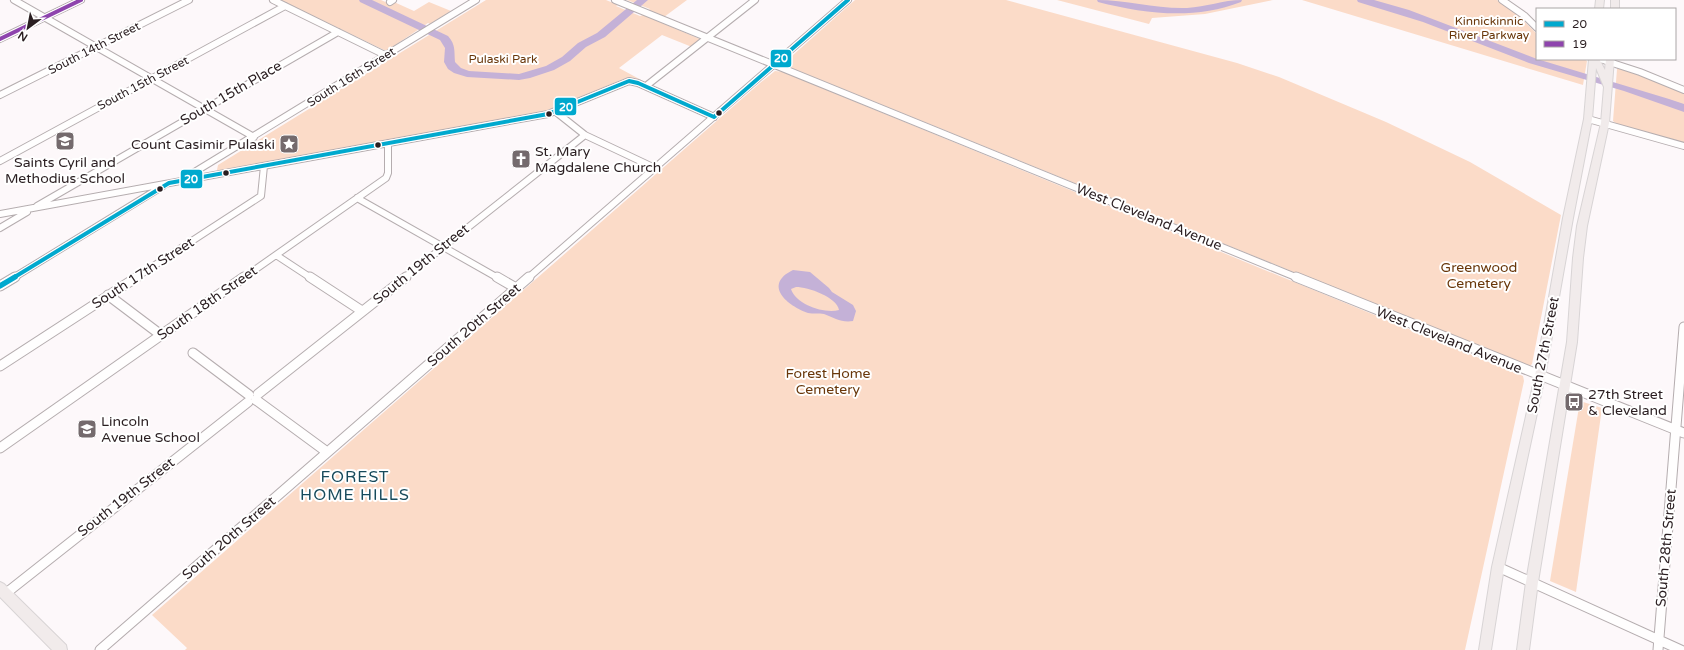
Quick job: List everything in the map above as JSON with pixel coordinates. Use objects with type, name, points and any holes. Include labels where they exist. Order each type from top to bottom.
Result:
[{"type":"main road","name":"South 27th Street","points":[[1485,650],[1498,567],[1540,376],[1568,218],[1588,118],[1594,60]]},
{"type":"main road","points":[[1595,60],[1605,72]]},
{"type":"main road","name":"South 27th Street","points":[[1523,650],[1532,582],[1572,342],[1578,258],[1582,226],[1605,123],[1607,93],[1605,72],[1609,60]]},
{"type":"main road","points":[[2,591],[61,650]]},
{"type":"street","points":[[14,0],[254,137]]},
{"type":"street","points":[[0,39],[81,0]]},
{"type":"street","name":"South 14th Street","points":[[0,95],[189,0]]},
{"type":"street","points":[[272,0],[387,56]]},
{"type":"street","name":"South 16th Street","points":[[0,286],[215,156],[225,153],[254,137],[476,0]]},
{"type":"street","name":"West Cleveland Avenue","points":[[615,0],[1565,387],[1680,431]]},
{"type":"street","points":[[646,86],[755,0]]},
{"type":"street","name":"South 20th Street","points":[[100,650],[848,0]]},
{"type":"street","points":[[1502,0],[1525,16],[1536,27]]},
{"type":"street","name":"South 15th Street","points":[[0,161],[285,6]]},
{"type":"street","name":"South 15th Place","points":[[0,228],[338,32]]},
{"type":"street","points":[[1609,60],[1684,90]]},
{"type":"street","points":[[0,214],[556,112],[625,82],[634,82],[646,86],[714,117]]},
{"type":"street","points":[[556,112],[585,135],[655,168]]},
{"type":"street","points":[[1588,118],[1684,146]]},
{"type":"street","name":"South 19th Street","points":[[2,591],[253,398],[585,135]]},
{"type":"street","name":"South 18th Street","points":[[0,448],[387,176],[388,143]]},
{"type":"street","name":"South 16th Street","points":[[169,183],[190,176],[218,160],[225,153]]},
{"type":"street","points":[[217,174],[212,170],[218,160]]},
{"type":"street","name":"South 17th Street","points":[[0,366],[260,196],[264,166]]},
{"type":"street","points":[[357,198],[516,288]]},
{"type":"street","points":[[276,255],[362,311]]},
{"type":"street","points":[[108,295],[161,335]]},
{"type":"street","name":"South 28th Street","points":[[1659,645],[1680,431],[1684,327]]},
{"type":"street","points":[[193,353],[327,452]]},
{"type":"street","points":[[1498,567],[1532,582],[1659,645],[1681,650]]},
{"type":"green space","points":[[280,0],[381,0],[390,4],[394,2],[414,11],[429,2],[451,11],[430,24],[428,23],[388,50],[384,50]]},
{"type":"green space","name":"Pulaski Park","points":[[486,0],[606,0],[640,16],[643,15],[700,39],[692,47],[662,35],[619,68],[643,81],[633,78],[623,79],[549,111],[217,170],[218,165]]},
{"type":"green space","points":[[627,0],[687,0],[664,17],[648,11],[650,9]]},
{"type":"green space","name":"Greenwood Cemetery","points":[[855,0],[1006,0],[1237,63],[1279,77],[1386,122],[1470,162],[1561,215],[1532,364],[1530,366],[1522,365],[784,65],[784,63]]},
{"type":"green space","points":[[1057,0],[1273,0],[1205,14],[1152,18],[1149,24]]},
{"type":"green space","name":"Kinnickinnic River Parkway","points":[[1302,0],[1497,0],[1517,14],[1536,33],[1536,60],[1587,61],[1583,85]]},
{"type":"green space","points":[[1617,69],[1643,76],[1684,93],[1684,144],[1617,124],[1613,121]]},
{"type":"green space","name":"Forest Home Cemetery","points":[[775,71],[783,72],[1523,376],[1524,381],[1465,650],[185,650],[187,648],[152,615]]},
{"type":"green space","points":[[1580,401],[1602,408],[1576,592],[1550,581]]},
{"type":"shaded area","points":[[793,270],[810,272],[832,292],[853,305],[856,311],[853,321],[842,321],[824,314],[808,313],[800,310],[786,300],[781,294],[779,282],[784,276]],"holes":[[[801,287],[828,297],[837,305],[839,310],[826,311],[805,304],[794,295],[791,289]]]},
{"type":"waterway","points":[[364,0],[444,38],[450,48],[450,62],[457,70],[467,74],[519,77],[550,68],[566,59],[582,45],[601,35],[643,0]]},
{"type":"waterway","points":[[1102,0],[1135,7],[1170,11],[1205,9],[1221,6],[1237,0]]},
{"type":"waterway","points":[[1362,0],[1427,20],[1533,61],[1628,89],[1684,108]]},
{"type":"transit line","name":"19","points":[[0,39],[81,0]]},
{"type":"transit line","name":"20","points":[[714,117],[848,0]]},
{"type":"transit line","name":"20","points":[[0,286],[169,183],[548,114],[629,81],[638,83],[714,117]]},
{"type":"place","name":"Saints Cyril and Methodius School","points":[[65,141]]},
{"type":"place","name":"Count Casimir Pulaski","points":[[289,144]]},
{"type":"place","name":"St. Mary Magdalene Church","points":[[521,159]]},
{"type":"place","name":"27th Street & Cleveland","points":[[1574,402]]},
{"type":"place","name":"Lincoln Avenue School","points":[[87,429]]},
{"type":"district","name":"FOREST HOME HILLS","points":[[355,486]]}]
